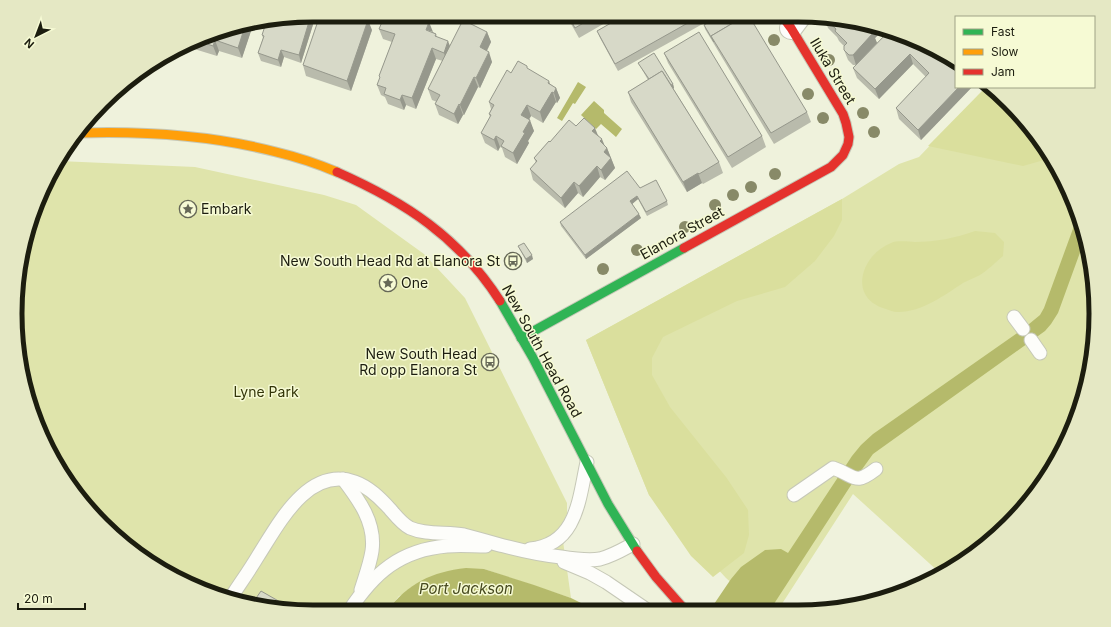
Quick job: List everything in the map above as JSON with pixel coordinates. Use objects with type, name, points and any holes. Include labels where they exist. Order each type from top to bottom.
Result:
[{"type":"main road","name":"Iluka Street","points":[[792,22],[843,114],[848,128],[848,144]]},
{"type":"main road","name":"New South Head Road","points":[[85,132],[172,134],[219,139],[267,150],[309,162],[354,179],[402,204],[439,231],[469,260],[492,289],[521,338],[615,517],[652,572],[682,605]]},
{"type":"main road","name":"Elanora Street","points":[[521,338],[831,167],[842,157],[848,144]]},
{"type":"lane","points":[[1014,317],[1023,328]]},
{"type":"lane","points":[[1031,340],[1040,353]]},
{"type":"lane","points":[[518,550],[547,546],[556,541],[566,530],[572,522],[576,512],[587,462]]},
{"type":"lane","points":[[794,495],[833,468],[855,479],[862,479],[876,469]]},
{"type":"lane","points":[[233,594],[278,524],[300,496],[323,481],[332,479],[354,481],[374,493],[399,519],[409,527],[425,532],[465,536],[518,550],[580,560],[600,559],[611,556],[633,544]]},
{"type":"lane","points":[[343,479],[361,503],[371,529],[372,551],[360,595]]},
{"type":"lane","points":[[353,605],[360,595],[383,570],[410,554],[432,548],[448,546],[502,546]]},
{"type":"lane","points":[[545,555],[590,573],[640,605]]},
{"type":"green space","points":[[984,89],[1017,121],[1029,136],[1050,168],[1074,220],[1087,275],[1089,314],[1087,352],[1074,407],[1050,459],[1029,491],[1017,506],[990,533],[975,545],[943,566],[936,570],[853,494],[781,605],[756,605],[726,578],[649,495],[586,340],[842,199],[899,164],[919,157]]},
{"type":"green space","name":"Lyne Park","points":[[65,161],[195,167],[324,195],[356,205],[424,254],[465,298],[567,503],[567,514],[561,527],[571,598],[484,569],[399,596],[392,605],[314,605],[275,603],[220,590],[168,566],[136,545],[107,520],[82,491],[61,459],[37,407],[24,352],[22,314],[24,275],[37,220],[52,185]]},
{"type":"shaded area","points":[[984,89],[1017,121],[1045,160],[1023,166],[928,146]]},
{"type":"shaded area","points":[[842,199],[842,220],[834,236],[815,261],[785,287],[737,301],[663,337],[652,358],[652,375],[670,407],[726,477],[748,510],[749,535],[744,553],[713,577],[691,556],[649,495],[586,340]]},
{"type":"shaded area","points":[[975,231],[995,233],[1004,242],[1003,256],[980,275],[963,283],[932,302],[906,312],[896,312],[886,309],[874,303],[866,296],[863,286],[863,276],[866,266],[872,257],[891,243],[900,241],[923,242],[953,238]]},
{"type":"water","points":[[578,82],[586,87],[575,104],[573,103],[562,121],[557,118]]},
{"type":"water","points":[[594,101],[604,110],[604,113],[622,129],[616,137],[601,124],[596,129],[581,115]]},
{"type":"water","points":[[1075,223],[1081,249],[1058,313],[1045,331],[873,454],[855,479],[773,605],[713,605],[741,567],[765,550],[781,549],[788,553],[852,456],[873,434],[1023,329],[1040,315],[1044,308]]},
{"type":"water","name":"Port Jackson","points":[[466,568],[484,569],[571,598],[585,605],[392,605],[403,593],[422,580],[442,572]]},
{"type":"building","points":[[309,22],[299,55],[281,50],[278,60],[258,53],[264,36],[262,35],[265,26],[275,24]]},
{"type":"building","points":[[318,22],[367,22],[347,81],[303,65]]},
{"type":"building","points":[[382,22],[429,22],[426,30],[436,34],[435,36],[448,41],[444,53],[432,48],[412,98],[402,95],[400,100],[384,94],[386,88],[377,85],[395,34],[379,29]]},
{"type":"building","points":[[462,22],[467,22],[487,32],[480,47],[489,52],[476,78],[474,77],[454,114],[435,104],[440,95],[428,89]]},
{"type":"building","points":[[572,22],[585,22],[575,28]]},
{"type":"building","points":[[613,22],[690,22],[615,64],[597,31]]},
{"type":"building","points":[[709,22],[735,22],[711,36],[714,42],[704,25]]},
{"type":"building","points":[[735,22],[753,22],[807,112],[771,133],[711,36]]},
{"type":"building","points":[[830,24],[873,33],[853,55],[849,55],[844,50],[844,46],[847,43],[835,31],[836,29]]},
{"type":"building","points":[[243,31],[238,48],[215,40],[213,46],[205,43]]},
{"type":"building","points":[[699,32],[762,136],[728,157],[664,53]]},
{"type":"building","points":[[885,35],[926,52],[955,68],[955,88],[958,88],[918,130],[896,108],[929,73],[910,54],[875,89],[853,68]]},
{"type":"building","points":[[654,53],[673,84],[671,85],[662,71],[649,79],[638,63]]},
{"type":"building","points":[[518,61],[549,81],[548,83],[556,88],[540,112],[527,105],[521,115],[530,120],[523,132],[525,133],[513,153],[501,146],[504,141],[496,136],[494,140],[481,133],[491,115],[489,114],[494,105],[489,102],[507,70],[511,73]]},
{"type":"building","points":[[662,71],[719,162],[683,182],[628,92]]},
{"type":"building","points":[[584,118],[595,128],[592,131],[602,139],[600,141],[607,148],[604,152],[611,158],[601,170],[597,166],[579,186],[574,182],[561,198],[530,169],[537,161],[534,158],[569,120],[576,126]]},
{"type":"building","points":[[627,171],[640,188],[656,180],[667,201],[646,212],[637,196],[630,201],[639,214],[585,255],[560,222]]},
{"type":"building","points":[[524,243],[532,255],[526,259],[518,246]]},
{"type":"building","points":[[261,591],[283,603],[275,603],[256,599]]},
{"type":"traffic: fast","points":[[521,338],[684,248]]},
{"type":"traffic: fast","points":[[500,301],[533,358],[608,504],[637,551]]},
{"type":"traffic: slow","points":[[84,133],[178,135],[203,138],[252,146],[292,156],[337,172]]},
{"type":"traffic: jam","points":[[684,248],[831,167],[843,155],[848,144],[849,137],[843,114],[786,22]]},
{"type":"traffic: jam","points":[[337,172],[385,196],[408,209],[429,224],[467,258],[484,278],[500,301]]},
{"type":"traffic: jam","points":[[637,551],[656,577],[681,605]]},
{"type":"place","name":"Embark","points":[[188,209]]},
{"type":"place","name":"New South Head Rd at Elanora St","points":[[513,261]]},
{"type":"place","name":"One","points":[[388,283]]},
{"type":"place","name":"New South Head Rd opp Elanora St","points":[[490,362]]}]
